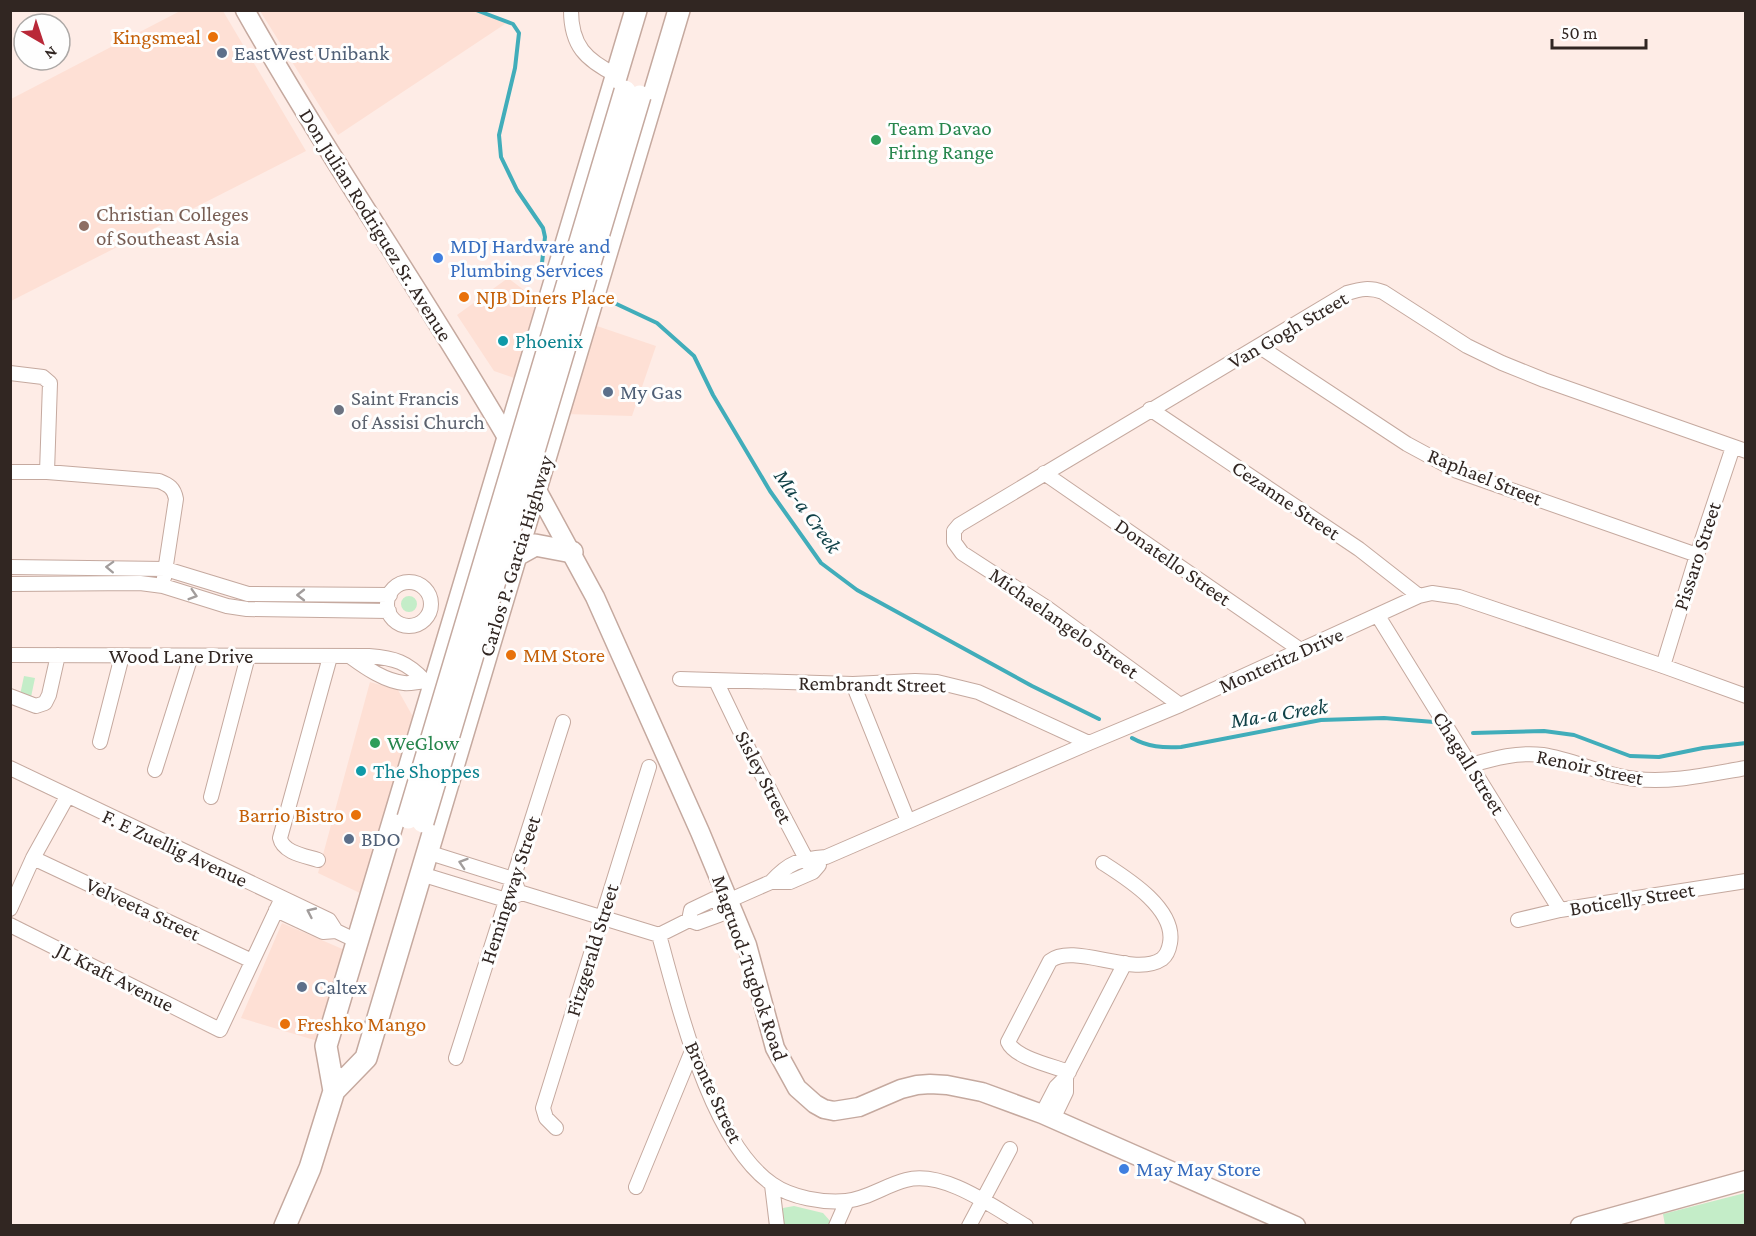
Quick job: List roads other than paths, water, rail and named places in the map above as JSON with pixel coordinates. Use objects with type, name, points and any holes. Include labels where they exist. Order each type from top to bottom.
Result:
[{"type":"highway","name":"Carlos P. Garcia Highway","points":[[627,87],[636,10]]},
{"type":"highway","name":"Carlos P. Garcia Highway","points":[[285,1226],[306,1179],[337,1082],[353,1054],[415,820],[649,10]]},
{"type":"highway","name":"Carlos P. Garcia Highway","points":[[337,1082],[326,1046],[405,781],[430,682],[454,619],[604,116],[627,87],[665,10]]},
{"type":"highway","name":"Carlos P. Garcia Highway","points":[[337,1082],[366,1058],[679,10]]},
{"type":"highway","points":[[604,116],[644,127]]},
{"type":"highway","points":[[582,190],[622,202]]},
{"type":"highway","points":[[561,261],[601,272]]},
{"type":"highway","points":[[542,325],[582,336]]},
{"type":"highway","points":[[524,385],[564,397]]},
{"type":"highway","points":[[483,522],[523,533]]},
{"type":"highway","points":[[517,555],[535,545],[572,552]]},
{"type":"highway","points":[[470,565],[510,577]]},
{"type":"highway","points":[[454,619],[494,631]]},
{"type":"highway","points":[[430,682],[474,695]]},
{"type":"highway","points":[[405,781],[445,792]]},
{"type":"main road","name":"Don Julian Rodriguez Sr. Avenue","points":[[245,10],[308,118],[448,339],[536,488]]},
{"type":"main road","name":"Magtuod-Tugbok Road","points":[[536,488],[572,552],[609,628],[725,902],[753,962],[775,1048],[793,1082],[806,1097],[824,1109],[845,1111],[917,1085],[947,1085],[982,1092],[1047,1117],[1296,1226]]},
{"type":"main road","points":[[1580,1226],[1746,1180]]},
{"type":"street","points":[[571,10],[571,23],[579,47],[593,62],[627,87]]},
{"type":"street","name":"Van Gogh Street","points":[[952,537],[959,525],[1044,473],[1347,293],[1363,288],[1373,288],[1397,300],[1467,346],[1502,363],[1739,449]]},
{"type":"street","name":"Raphael Street","points":[[1260,346],[1407,444],[1457,471],[1697,555]]},
{"type":"street","points":[[10,373],[43,376],[50,383],[47,472]]},
{"type":"street","name":"Cezanne Street","points":[[1150,410],[1359,549],[1419,596]]},
{"type":"street","name":"Pissaro Street","points":[[1663,666],[1697,555],[1739,449]]},
{"type":"street","points":[[10,472],[47,472],[159,481],[170,486],[176,499],[163,586]]},
{"type":"street","name":"Donatello Street","points":[[1044,473],[1302,651]]},
{"type":"street","name":"Michaelangelo Street","points":[[952,537],[956,547],[962,552],[1047,608],[1180,705]]},
{"type":"street","points":[[10,567],[166,569],[248,594],[390,594]]},
{"type":"street","points":[[10,584],[140,583],[163,586],[227,606],[247,609],[389,611]]},
{"type":"street","points":[[414,583],[421,586],[430,597],[429,612],[420,623],[405,625],[398,622],[389,611],[390,594],[400,584],[414,583]]},
{"type":"street","name":"Monteritz Drive","points":[[771,882],[784,868],[806,858],[826,856],[1180,705],[1419,596],[1432,593],[1459,597],[1746,696]]},
{"type":"street","points":[[342,610],[343,595]]},
{"type":"street","points":[[429,612],[454,619]]},
{"type":"street","name":"Chagall Street","points":[[1378,616],[1560,910]]},
{"type":"street","name":"Wood Lane Drive","points":[[10,655],[376,656],[412,667],[430,682]]},
{"type":"street","points":[[10,696],[36,706],[45,703],[58,655]]},
{"type":"street","points":[[100,742],[122,656]]},
{"type":"street","points":[[155,770],[191,656]]},
{"type":"street","points":[[211,797],[248,656]]},
{"type":"street","points":[[318,860],[287,849],[282,845],[280,838],[330,657]]},
{"type":"street","name":"Rembrandt Street","points":[[680,679],[853,684],[915,681],[958,686],[978,692],[1089,743]]},
{"type":"street","name":"Sisley Street","points":[[716,681],[753,758],[813,872]]},
{"type":"street","points":[[853,684],[908,821]]},
{"type":"street","name":"Hemingway Street","points":[[456,1058],[563,722]]},
{"type":"street","name":"Renoir Street","points":[[1471,765],[1506,756],[1544,756],[1609,774],[1655,780],[1746,768]]},
{"type":"street","name":"Fitzgerald Street","points":[[556,1128],[546,1118],[543,1108],[649,767]]},
{"type":"street","name":"F. E Zuellig Avenue","points":[[12,773],[67,797],[279,904],[329,920],[336,931],[357,941]]},
{"type":"street","points":[[10,909],[33,858],[67,797]]},
{"type":"street","points":[[428,852],[513,879],[522,893],[659,935]]},
{"type":"street","name":"Monteritz Drive","points":[[659,935],[689,920],[691,910],[714,899],[725,902],[771,882],[790,882],[813,872],[826,856]]},
{"type":"street","name":"Velveeta Street","points":[[33,858],[252,961]]},
{"type":"street","points":[[1068,1074],[1016,1052],[1010,1046],[1009,1038],[1047,966],[1055,957],[1066,955],[1125,963],[1144,963],[1162,959],[1167,954],[1171,934],[1162,912],[1151,899],[1127,878],[1103,863]]},
{"type":"street","points":[[484,893],[491,872]]},
{"type":"street","points":[[421,874],[506,900],[522,893]]},
{"type":"street","name":"Boticelly Street","points":[[1518,920],[1560,910],[1746,881]]},
{"type":"street","points":[[252,961],[279,904]]},
{"type":"street","name":"JL Kraft Avenue","points":[[10,924],[220,1030],[252,961]]},
{"type":"street","name":"Bronte Street","points":[[659,935],[693,1051],[727,1131],[747,1159],[772,1185],[810,1200],[847,1201],[878,1192],[904,1180],[922,1177],[941,1180],[1026,1226]]},
{"type":"street","points":[[1047,1117],[1056,1087],[1068,1074],[1125,963]]},
{"type":"street","points":[[636,1186],[693,1051]]},
{"type":"street","points":[[969,1226],[1010,1149]]},
{"type":"street","points":[[772,1185],[777,1226]]},
{"type":"street","points":[[836,1226],[847,1201]]},
{"type":"waterway","name":"Ma-a Creek","points":[[476,10],[513,24],[519,33],[515,68],[499,135],[501,157],[517,190],[543,228],[545,237],[542,263],[549,274]]},
{"type":"waterway","name":"Ma-a Creek","points":[[608,300],[657,323],[694,356],[713,395],[770,491],[821,563],[857,590],[1032,686],[1099,719]]},
{"type":"waterway","name":"Ma-a Creek","points":[[1132,738],[1156,746],[1181,747],[1321,720],[1384,718],[1434,722]]},
{"type":"waterway","name":"Ma-a Creek","points":[[1473,733],[1544,731],[1574,735],[1630,756],[1659,757],[1703,748],[1746,743]]},
{"type":"place","name":"Kingsmeal","points":[[213,37]]},
{"type":"place","name":"EastWest Unibank","points":[[222,53]]},
{"type":"place","name":"Team Davao Firing Range","points":[[876,140]]},
{"type":"place","name":"Christian Colleges of Southeast Asia","points":[[84,226]]},
{"type":"place","name":"MDJ Hardware and Plumbing Services","points":[[438,258]]},
{"type":"place","name":"NJB Diners Place","points":[[464,297]]},
{"type":"place","name":"Phoenix","points":[[503,341]]},
{"type":"place","name":"My Gas","points":[[608,392]]},
{"type":"place","name":"Saint Francis of Assisi Church","points":[[339,410]]},
{"type":"place","name":"MM Store","points":[[511,655]]},
{"type":"place","name":"WeGlow","points":[[375,743]]},
{"type":"place","name":"The Shoppes","points":[[361,771]]},
{"type":"place","name":"Barrio Bistro","points":[[356,815]]},
{"type":"place","name":"BDO","points":[[349,839]]},
{"type":"place","name":"Caltex","points":[[302,987]]},
{"type":"place","name":"Freshko Mango","points":[[285,1024]]},
{"type":"place","name":"May May Store","points":[[1124,1169]]}]
